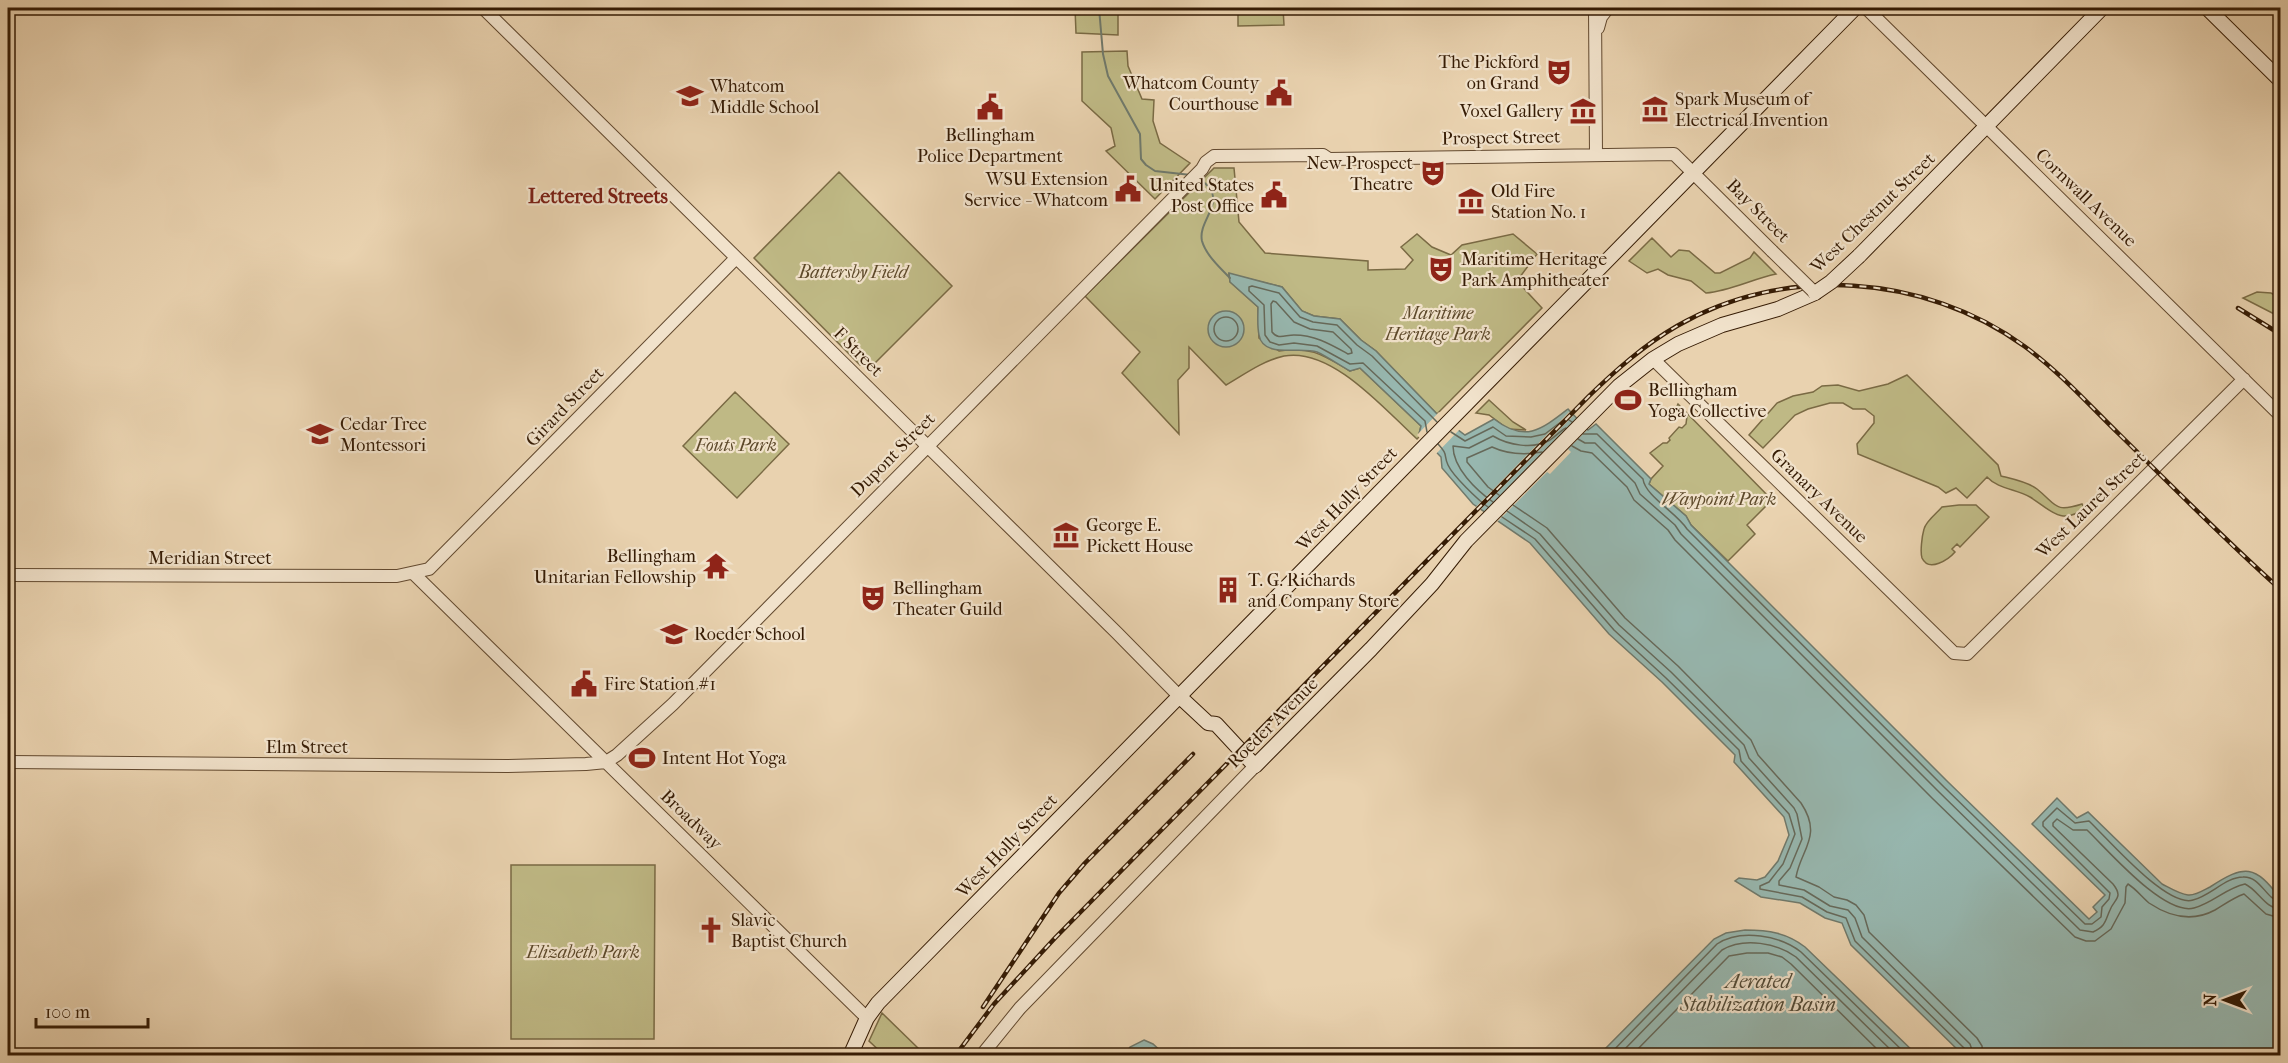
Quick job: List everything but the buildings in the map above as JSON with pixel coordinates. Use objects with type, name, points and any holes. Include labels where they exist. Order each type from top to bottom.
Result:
[{"type":"main road","name":"West Holly Street","points":[[850,1056],[867,1018],[878,1003],[1855,8]]},
{"type":"main road","name":"West Chestnut Street","points":[[1585,419],[1619,386],[1658,356],[1722,325],[1778,309],[1815,293],[1831,282],[2102,8]]},
{"type":"main road","points":[[2207,8],[2280,80]]},
{"type":"main road","name":"Roeder Avenue","points":[[1255,766],[1379,641],[1432,584],[1475,531],[1585,419]]},
{"type":"main road","name":"F Street","points":[[1179,696],[1208,723],[1210,730],[1232,752],[1239,751],[1255,766]]},
{"type":"street","name":"F Street","points":[[483,8],[1179,696]]},
{"type":"street","points":[[1595,8],[1596,155]]},
{"type":"street","points":[[1595,35],[1601,17],[1608,8]]},
{"type":"street","name":"Cornwall Avenue","points":[[1866,8],[2280,415]]},
{"type":"street","name":"Bay Street","points":[[1674,154],[1815,293]]},
{"type":"street","name":"Prospect Street","points":[[1220,160],[1323,163],[1329,159],[1674,154]]},
{"type":"street","name":"Dupont Street","points":[[606,762],[637,739],[673,704],[1202,169],[1220,160]]},
{"type":"street","name":"Girard Street","points":[[413,573],[429,569],[451,548],[736,258]]},
{"type":"street","name":"Granary Avenue","points":[[1658,356],[1954,653],[1962,655]]},
{"type":"street","name":"West Laurel Street","points":[[1962,655],[1967,654],[2244,379]]},
{"type":"street","name":"Meridian Street","points":[[8,575],[397,576],[413,573]]},
{"type":"street","name":"Broadway","points":[[413,573],[867,1018]]},
{"type":"street","name":"Elm Street","points":[[8,762],[506,766],[606,762]]},
{"type":"street","name":"Roeder Avenue","points":[[981,1056],[1020,1008],[1255,766]]},
{"type":"green space","points":[[1075,8],[1118,8],[1118,35],[1076,33]]},
{"type":"green space","points":[[1238,8],[1283,8],[1284,25],[1238,26]]},
{"type":"green space","points":[[1127,51],[1128,66],[1142,99],[1154,100],[1153,121],[1160,143],[1190,163],[1155,199],[1106,151],[1115,146],[1111,128],[1082,101],[1082,52]]},
{"type":"green space","name":"Maritime Heritage Park","points":[[1214,168],[1234,168],[1239,222],[1265,253],[1368,261],[1368,270],[1405,269],[1413,260],[1401,247],[1417,234],[1432,247],[1451,255],[1462,245],[1513,234],[1537,254],[1517,281],[1542,308],[1437,414],[1376,351],[1340,319],[1314,316],[1302,311],[1282,287],[1229,274],[1230,282],[1258,307],[1259,338],[1279,351],[1308,351],[1324,356],[1350,371],[1360,368],[1421,426],[1419,434],[1421,435],[1417,439],[1356,383],[1321,361],[1302,356],[1276,358],[1261,364],[1226,385],[1189,347],[1189,368],[1178,380],[1179,434],[1122,373],[1140,352],[1085,296]]},
{"type":"green space","name":"Battersby Field","points":[[839,172],[952,286],[873,365],[860,365],[754,258]]},
{"type":"green space","points":[[1652,238],[1671,257],[1679,250],[1689,251],[1715,273],[1720,273],[1750,258],[1754,252],[1776,274],[1724,290],[1706,293],[1691,281],[1668,275],[1658,269],[1647,273],[1629,261]]},
{"type":"green space","points":[[2257,292],[2271,293],[2280,298],[2280,317],[2243,298]]},
{"type":"green space","points":[[1907,375],[1998,465],[2001,476],[2037,489],[2056,506],[2066,508],[2082,504],[2084,508],[2069,516],[2062,516],[2025,494],[1996,484],[1987,477],[1967,498],[1956,488],[1946,493],[1938,487],[1858,454],[1857,444],[1874,423],[1874,416],[1865,409],[1853,409],[1843,403],[1830,403],[1795,415],[1763,448],[1749,435],[1777,403],[1793,396],[1813,392],[1822,386],[1838,385],[1859,391],[1888,384]]},
{"type":"green space","name":"Fouts Park","points":[[735,392],[789,444],[737,498],[683,446]]},
{"type":"green space","points":[[1489,400],[1513,422],[1526,430],[1508,429],[1489,415],[1476,413]]},
{"type":"green space","name":"Waypoint Park","points":[[1678,404],[1772,500],[1747,525],[1755,534],[1728,561],[1691,525],[1686,516],[1649,484],[1663,466],[1650,453],[1663,443],[1667,443],[1679,427],[1682,428],[1686,424],[1687,416],[1677,406]]},
{"type":"green space","points":[[1976,505],[1989,517],[1960,547],[1957,544],[1952,549],[1955,552],[1948,558],[1934,565],[1925,562],[1921,552],[1925,526],[1942,507]]},
{"type":"green space","name":"Elizabeth Park","points":[[511,865],[655,865],[654,1039],[511,1039]]},
{"type":"green space","points":[[882,1013],[921,1051],[920,1055],[884,1055],[869,1041]]},
{"type":"water","points":[[1229,273],[1282,287],[1302,311],[1314,316],[1340,319],[1376,351],[1437,414],[1465,435],[1494,419],[1515,431],[1532,431],[1541,428],[1568,409],[1588,430],[1596,424],[1651,479],[1649,484],[1686,516],[1691,525],[1948,782],[2089,919],[2097,912],[2093,907],[2105,895],[2032,824],[2057,798],[2077,818],[2088,812],[2162,884],[2178,892],[2188,895],[2196,894],[2232,874],[2241,872],[2256,874],[2263,879],[2280,898],[2280,1055],[1963,1055],[1851,945],[1842,923],[1825,918],[1800,903],[1761,897],[1735,881],[1739,878],[1757,880],[1765,877],[1778,861],[1789,835],[1784,817],[1734,762],[1735,755],[1662,682],[1609,634],[1530,543],[1473,504],[1442,468],[1441,457],[1419,434],[1421,426],[1360,368],[1350,371],[1317,352],[1267,347],[1258,332],[1258,307],[1230,282]]},
{"type":"water","points":[[1226,311],[1239,316],[1244,329],[1239,342],[1226,347],[1213,342],[1208,329],[1213,316]]},
{"type":"water","name":"Aerated Stabilization Basin","points":[[1745,930],[1777,933],[1805,947],[1917,1055],[1599,1055],[1714,939],[1726,933]]},
{"type":"water","points":[[1144,1040],[1153,1044],[1165,1055],[1124,1055],[1130,1047]]},
{"type":"pier","points":[[1439,412],[1461,428],[1435,455],[1417,435]]},
{"type":"pier","points":[[1569,412],[1573,416],[1478,512],[1474,509]]},
{"type":"pier","points":[[1576,419],[1587,430],[1568,449],[1571,452],[1550,474],[1547,472],[1496,523],[1482,514]]},
{"type":"waterway","points":[[1099,8],[1103,54],[1108,76],[1140,134],[1141,159],[1155,171],[1191,175]]},
{"type":"waterway","points":[[1199,179],[1213,194],[1213,202],[1204,225],[1202,241],[1210,256],[1230,278]]},
{"type":"railway","points":[[955,1056],[994,1004],[1055,938],[1589,396],[1653,341],[1677,326],[1719,306],[1762,293],[1808,286],[1854,286],[1899,292],[1943,304],[1985,322],[2024,346],[2062,378],[2280,589]]},
{"type":"railway","points":[[2238,308],[2280,334]]},
{"type":"railway","points":[[983,1007],[1059,893],[1085,863],[1193,754]]},
{"type":"place","name":"The Pickford on Grand","points":[[1559,72]]},
{"type":"place","name":"Whatcom County Courthouse","points":[[1279,93]]},
{"type":"place","name":"Whatcom Middle School","points":[[690,96]]},
{"type":"place","name":"Bellingham Police Department","points":[[990,107]]},
{"type":"place","name":"Spark Museum of Electrical Invention","points":[[1655,109]]},
{"type":"place","name":"Voxel Gallery","points":[[1583,111]]},
{"type":"place","name":"New Prospect Theatre","points":[[1433,173]]},
{"type":"place","name":"WSU Extension Service - Whatcom","points":[[1128,189]]},
{"type":"place","name":"United States Post Office","points":[[1274,195]]},
{"type":"place","name":"Old Fire Station No. 1","points":[[1471,201]]},
{"type":"place","name":"Maritime Heritage Park Amphitheater","points":[[1441,269]]},
{"type":"place","name":"Bellingham Yoga Collective","points":[[1628,400]]},
{"type":"place","name":"Cedar Tree Montessori","points":[[320,434]]},
{"type":"place","name":"George E. Pickett House","points":[[1066,535]]},
{"type":"place","name":"Bellingham Unitarian Fellowship","points":[[716,566]]},
{"type":"place","name":"T. G. Richards and Company Store","points":[[1228,590]]},
{"type":"place","name":"Bellingham Theater Guild","points":[[873,598]]},
{"type":"place","name":"Roeder School","points":[[674,634]]},
{"type":"place","name":"Fire Station #1","points":[[584,684]]},
{"type":"place","name":"Intent Hot Yoga","points":[[642,758]]},
{"type":"place","name":"Slavic Baptist Church","points":[[711,930]]},
{"type":"district","name":"Lettered Streets","points":[[598,196]]}]
